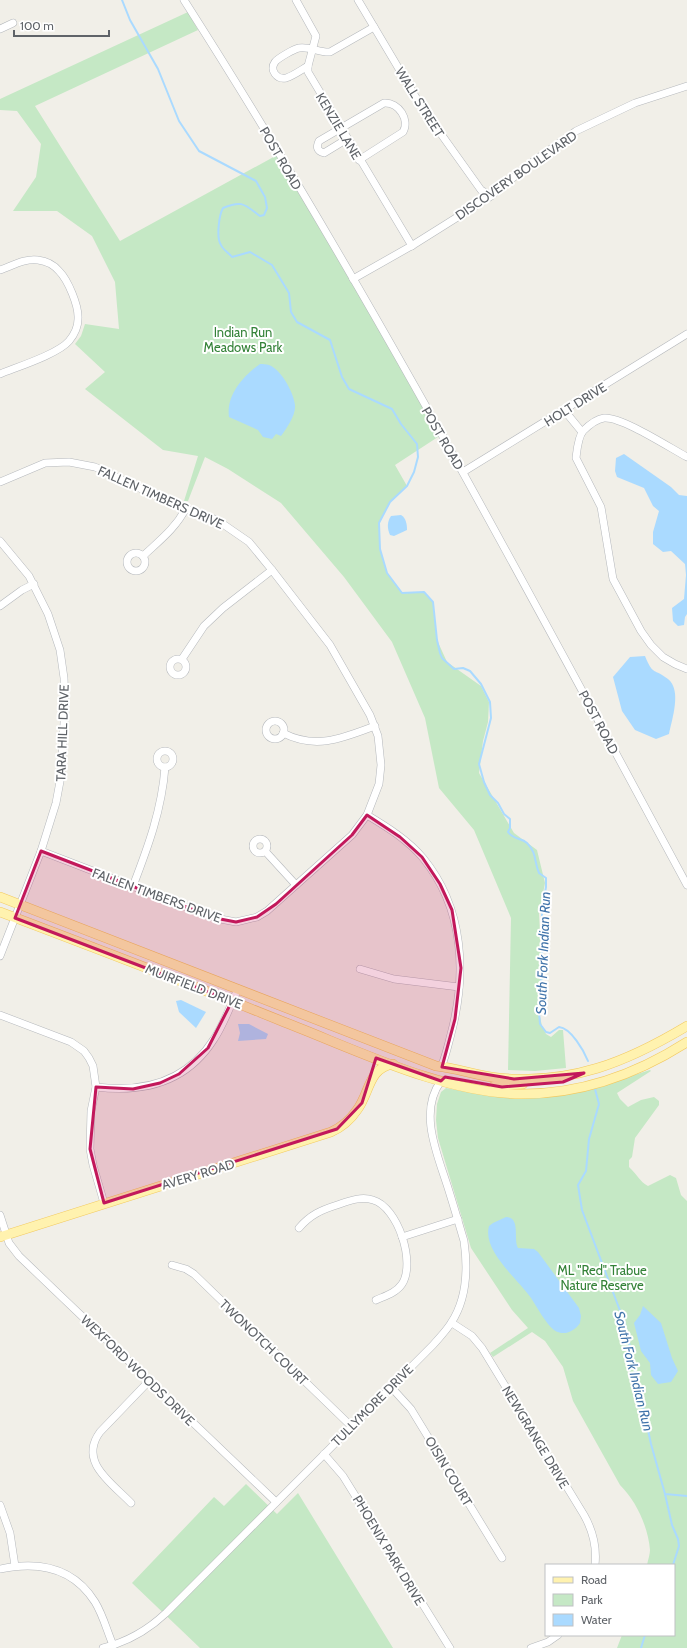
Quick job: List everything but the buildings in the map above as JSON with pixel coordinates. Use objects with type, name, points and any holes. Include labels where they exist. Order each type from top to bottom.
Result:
[{"type":"main road","name":"MUIRFIELD DRIVE","points":[[0,898],[436,1066],[482,1076],[514,1079],[541,1079],[584,1073]]},
{"type":"main road","name":"MUIRFIELD DRIVE","points":[[0,912],[376,1058],[441,1081],[475,1089],[514,1093],[542,1093],[570,1090],[596,1084],[626,1074],[667,1054],[687,1042]]},
{"type":"main road","points":[[441,1081],[447,1078],[502,1087],[519,1084],[563,1082],[622,1060],[655,1045],[687,1026]]},
{"type":"main road","points":[[376,1058],[386,1054],[416,1065],[471,1079],[519,1084]]},
{"type":"main road","name":"AVERY ROAD","points":[[3,1236],[331,1132],[348,1121],[358,1110],[371,1080],[376,1058]]},
{"type":"main road","name":"AVERY ROAD","points":[[371,1080],[383,1066],[390,1063]]},
{"type":"street","name":"POST ROAD","points":[[184,0],[258,119],[353,279],[463,472],[687,885]]},
{"type":"street","points":[[296,0],[316,36],[312,50],[308,66],[287,78],[276,76],[273,72],[273,67],[276,60],[298,48],[312,50],[323,53],[330,52],[374,27]]},
{"type":"street","name":"WALL STREET","points":[[358,0],[421,106],[481,190],[491,196]]},
{"type":"street","points":[[0,29],[13,23]]},
{"type":"street","name":"KENZIE LANE","points":[[308,66],[308,72],[359,160],[374,181],[412,246]]},
{"type":"street","name":"DISCOVERY BOULEVARD","points":[[353,279],[412,246],[491,196],[531,163],[576,131],[635,103],[687,86]]},
{"type":"street","points":[[347,139],[324,153],[317,149],[317,145],[320,141],[384,103],[390,102],[395,105],[405,118],[406,127],[402,132],[359,160]]},
{"type":"street","points":[[0,270],[27,260],[37,260],[53,265],[65,279],[78,312],[77,326],[68,342],[58,349],[0,374]]},
{"type":"street","name":"HOLT DRIVE","points":[[463,472],[687,334]]},
{"type":"street","points":[[564,410],[582,432]]},
{"type":"street","points":[[687,457],[628,424],[604,418],[582,432],[576,458],[601,507],[613,579],[641,631],[651,645],[663,657],[687,669]]},
{"type":"street","name":"FALLEN TIMBERS DRIVE","points":[[0,482],[45,463],[69,462],[95,467],[171,503],[217,520],[248,542],[272,570],[330,645],[370,714],[378,736],[381,754],[379,784],[367,815],[352,835],[296,886],[267,911],[257,917],[236,922],[215,918],[41,851]]},
{"type":"street","points":[[143,556],[168,534],[186,508]]},
{"type":"street","name":"TARA HILL DRIVE","points":[[0,541],[34,584],[48,614],[58,641],[64,678],[65,705],[59,790],[41,851],[0,956]]},
{"type":"street","points":[[182,659],[204,626],[272,570]]},
{"type":"street","points":[[0,606],[22,590],[34,584]]},
{"type":"street","points":[[283,733],[300,741],[320,742],[339,739],[375,726]]},
{"type":"street","points":[[133,886],[154,829],[164,783],[165,767]]},
{"type":"street","points":[[367,815],[411,846],[422,857],[440,884],[452,910],[459,939],[459,987],[455,1019],[441,1067]]},
{"type":"street","points":[[264,851],[296,886]]},
{"type":"street","points":[[360,969],[394,979],[459,987]]},
{"type":"street","points":[[96,1087],[121,1089],[141,1088],[160,1083],[179,1074],[197,1060],[208,1048],[222,1026],[238,989]]},
{"type":"street","points":[[0,1015],[78,1046],[93,1066],[96,1087],[91,1111],[90,1149],[104,1204]]},
{"type":"street","name":"TULLYMORE DRIVE","points":[[102,1648],[112,1646],[134,1636],[159,1619],[391,1387],[433,1344],[452,1322],[464,1292],[466,1277],[465,1247],[432,1135],[432,1100],[441,1081]]},
{"type":"street","points":[[299,1228],[319,1210],[351,1200],[363,1198],[383,1204],[395,1219],[407,1255],[407,1267],[403,1283],[391,1293],[376,1300]]},
{"type":"street","points":[[0,1215],[3,1236]]},
{"type":"street","points":[[402,1238],[458,1219]]},
{"type":"street","name":"WEXFORD WOODS DRIVE","points":[[3,1236],[19,1256],[276,1502]]},
{"type":"street","name":"TWONOTCH COURT","points":[[172,1264],[186,1269],[194,1274],[351,1426]]},
{"type":"street","name":"NEWGRANGE DRIVE","points":[[452,1322],[472,1336],[482,1348],[589,1523],[595,1545],[595,1564]]},
{"type":"street","points":[[131,1503],[100,1472],[94,1462],[92,1450],[93,1444],[100,1432],[149,1381]]},
{"type":"street","name":"OISIN COURT","points":[[391,1387],[411,1409],[502,1558]]},
{"type":"street","name":"PHOENIX PARK DRIVE","points":[[324,1454],[343,1476],[450,1648]]},
{"type":"street","points":[[0,1505],[10,1533],[15,1566]]},
{"type":"street","points":[[0,1568],[15,1566],[42,1566],[73,1579],[83,1587],[100,1611],[112,1646]]},
{"type":"street","points":[[531,1648],[548,1642],[557,1636]]},
{"type":"highlighted area","points":[[367,815],[400,837],[422,857],[440,884],[452,910],[461,968],[455,1019],[442,1067],[514,1079],[584,1073],[563,1082],[502,1087],[445,1077],[441,1081],[376,1058],[362,1103],[337,1129],[104,1203],[90,1149],[96,1087],[133,1089],[160,1083],[179,1074],[208,1048],[232,1001],[15,918],[41,851],[215,918],[236,922],[257,917],[276,904],[352,835]]},
{"type":"green space","name":"Indian Run Meadows Park","points":[[188,12],[198,30],[35,106],[120,241],[279,154],[441,435],[395,465],[407,486],[390,502],[379,523],[380,549],[387,573],[402,593],[424,592],[433,602],[437,640],[447,662],[481,686],[489,702],[488,722],[483,741],[479,773],[514,833],[537,850],[545,883],[539,914],[543,985],[539,1012],[542,1026],[546,1034],[551,1037],[559,1030],[563,1030],[566,1068],[535,1071],[508,1070],[511,918],[474,830],[439,788],[425,718],[392,642],[344,577],[281,503],[228,469],[205,457],[188,501],[184,501],[198,456],[163,450],[85,389],[105,372],[75,344],[81,336],[85,324],[119,329],[115,282],[92,236],[57,211],[13,211],[36,177],[41,144],[17,111],[0,110],[0,99]]},
{"type":"green space","name":"ML \"Red\" Trabue Nature Reserve","points":[[650,1070],[651,1071],[617,1093],[620,1099],[628,1107],[641,1100],[654,1097],[659,1101],[659,1105],[635,1138],[632,1157],[629,1160],[629,1167],[648,1186],[670,1175],[676,1178],[681,1195],[687,1201],[687,1648],[617,1648],[622,1636],[675,1636],[675,1564],[647,1564],[650,1550],[649,1541],[640,1514],[626,1491],[620,1485],[573,1401],[563,1367],[545,1341],[532,1332],[493,1357],[490,1353],[528,1328],[512,1310],[471,1248],[438,1138],[436,1120],[437,1104],[441,1092],[446,1088],[478,1094],[590,1089]]},
{"type":"green space","points":[[246,1484],[277,1514],[298,1493],[393,1648],[200,1648],[132,1583],[214,1497],[224,1506]]},
{"type":"water","points":[[260,364],[269,365],[278,371],[292,394],[295,405],[293,417],[286,429],[281,436],[276,434],[272,439],[263,437],[258,430],[229,417],[230,401],[237,387],[248,374]]},
{"type":"water","points":[[624,454],[671,487],[679,495],[687,496],[687,614],[684,625],[678,626],[673,621],[672,608],[684,599],[686,575],[685,564],[671,551],[663,552],[653,544],[653,532],[659,511],[653,506],[644,488],[617,477],[615,471],[616,458]]},
{"type":"water","points":[[401,515],[406,521],[407,530],[394,536],[390,535],[388,525],[391,516]]},
{"type":"water","points":[[645,656],[652,669],[668,679],[672,684],[675,697],[674,713],[669,734],[656,739],[635,730],[622,711],[613,677],[630,657]]},
{"type":"water","points":[[181,1000],[206,1012],[196,1028],[179,1012],[176,1001]]},
{"type":"water","points":[[238,1024],[249,1024],[268,1034],[266,1039],[238,1041],[240,1033]]},
{"type":"water","points":[[506,1217],[511,1218],[514,1221],[518,1248],[534,1249],[538,1252],[579,1308],[581,1316],[580,1323],[572,1331],[562,1333],[551,1327],[525,1290],[496,1255],[488,1235],[489,1226]]},
{"type":"water","points":[[643,1306],[661,1323],[672,1358],[678,1371],[671,1382],[658,1384],[651,1375],[650,1363],[641,1351],[634,1323],[640,1315]]},
{"type":"waterway","name":"South Fork Indian Run","points":[[122,0],[130,20],[158,69],[179,121],[199,151],[256,181],[265,197],[267,208],[264,215],[260,216],[243,204],[235,204],[223,208],[219,221],[218,232],[219,242],[222,247],[232,257],[250,252],[272,265],[289,293],[291,312],[297,322],[330,340],[342,377],[349,389],[392,409],[401,424],[417,444],[418,457],[414,472],[407,486],[390,502],[379,523],[380,549],[387,573],[402,593],[424,592],[433,602],[437,640],[442,658],[454,669],[463,668],[470,671],[481,684],[490,702],[491,718],[479,764],[484,782],[490,795],[498,803],[504,814],[510,819],[510,828],[508,832],[513,837],[527,843],[534,854],[539,873],[546,878],[542,910],[542,968],[539,1012],[540,1024],[546,1032],[550,1033],[559,1027],[568,1031],[580,1046],[588,1061]]},
{"type":"waterway","name":"South Fork Indian Run","points":[[595,1089],[599,1104],[589,1139],[586,1171],[578,1185],[582,1210],[625,1324],[651,1444],[665,1494],[687,1496]]},
{"type":"waterway","points":[[665,1494],[672,1525],[678,1539],[679,1546],[673,1564]]},
{"type":"waterway","points":[[641,1648],[645,1636]]}]
